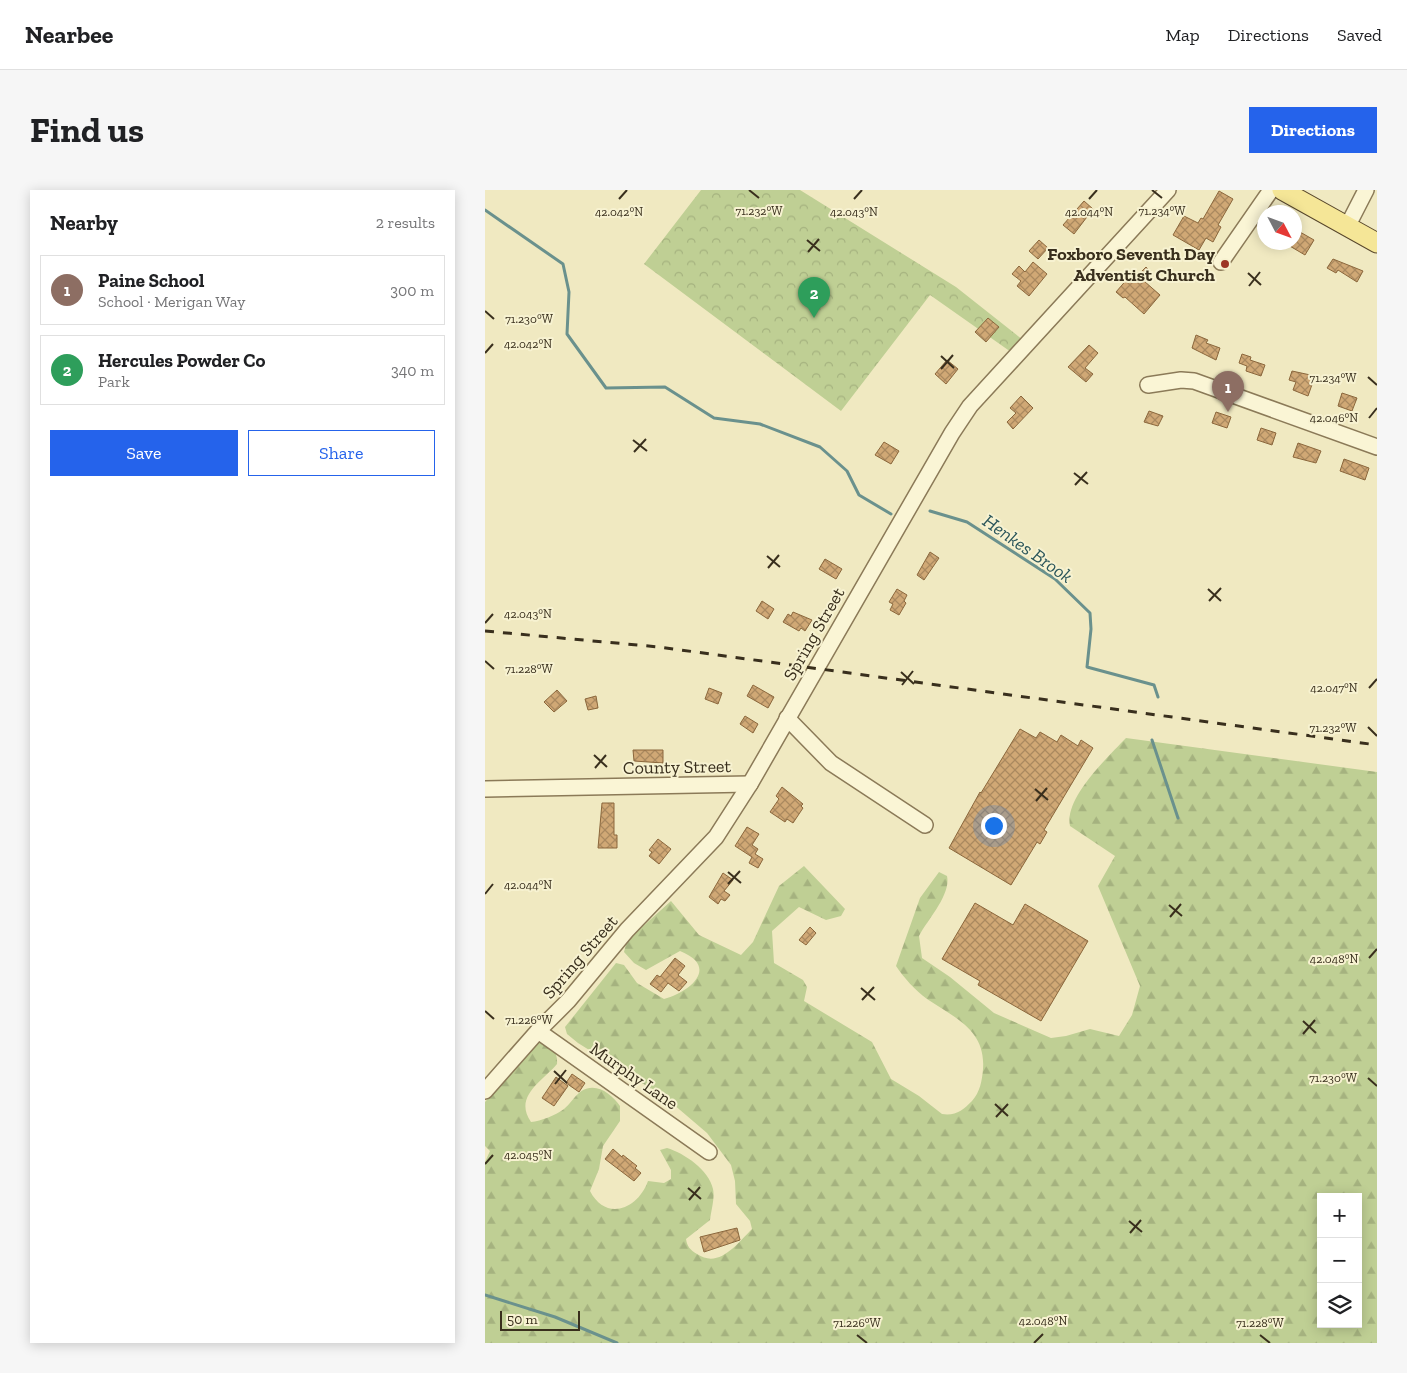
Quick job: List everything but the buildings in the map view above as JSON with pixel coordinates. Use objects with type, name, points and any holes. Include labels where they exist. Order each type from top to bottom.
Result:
[{"type":"main road","points":[[1282,190],[1377,244]]},
{"type":"street","name":"Spring Street","points":[[485,1091],[538,1031],[568,1001],[627,930],[709,844],[750,784],[952,433],[970,406],[1168,190]]},
{"type":"street","points":[[1221,262],[1271,190]]},
{"type":"street","points":[[1347,227],[1366,190]]},
{"type":"street","points":[[1149,385],[1181,380],[1194,381],[1377,447]]},
{"type":"street","points":[[787,718],[831,763],[925,825]]},
{"type":"street","name":"County Street","points":[[485,789],[750,784]]},
{"type":"street","name":"Murphy Lane","points":[[538,1031],[709,1152]]},
{"type":"green space","points":[[701,190],[800,190],[956,287],[1023,340],[1011,352],[930,295],[841,411],[644,264]]},
{"type":"green space","points":[[1126,738],[1377,772],[1377,1343],[485,1343],[485,1162],[490,1151],[485,1146],[485,1102],[542,1038],[555,1052],[557,1064],[538,1083],[528,1097],[525,1104],[526,1113],[531,1122],[557,1113],[564,1109],[580,1092],[591,1088],[597,1088],[607,1093],[620,1106],[620,1121],[603,1146],[599,1169],[590,1191],[597,1201],[613,1209],[621,1208],[637,1199],[648,1181],[664,1183],[671,1179],[671,1170],[660,1150],[667,1148],[674,1150],[695,1163],[707,1175],[713,1189],[710,1220],[686,1239],[691,1249],[705,1258],[713,1259],[720,1257],[734,1247],[752,1229],[750,1221],[736,1204],[735,1181],[731,1165],[707,1133],[666,1098],[578,1043],[567,1034],[565,1027],[616,963],[624,965],[637,983],[664,999],[683,991],[697,978],[698,964],[692,957],[680,951],[646,970],[634,963],[624,952],[630,938],[671,901],[699,935],[741,955],[753,942],[779,886],[804,866],[845,909],[841,916],[826,920],[799,907],[772,931],[774,963],[803,980],[807,987],[804,1001],[872,1042],[891,1079],[919,1096],[942,1114],[959,1112],[977,1094],[981,1082],[983,1056],[974,1034],[957,1019],[927,999],[910,984],[896,966],[920,898],[939,872],[947,876],[946,891],[919,936],[922,958],[950,977],[994,1013],[1051,1038],[1090,1029],[1119,1036],[1132,1015],[1140,986],[1098,886],[1115,856],[1070,826],[1070,815],[1074,803],[1080,791]]},
{"type":"waterway","name":"Henkes Brook","points":[[485,210],[563,264],[569,292],[567,334],[606,388],[665,387],[714,418],[760,424],[820,447],[847,471],[859,495],[891,514]]},
{"type":"waterway","name":"Henkes Brook","points":[[930,511],[967,522],[1055,579],[1090,613],[1091,629],[1087,667],[1154,685],[1158,697]]},
{"type":"waterway","name":"Henkes Brook","points":[[1152,740],[1178,818]]},
{"type":"waterway","points":[[485,1295],[555,1317],[617,1343]]},
{"type":"railway","points":[[485,631],[659,647],[1377,745]]},
{"type":"place","name":"Foxboro Seventh Day Adventist Church","points":[[1225,264]]},
{"type":"place","name":"Hercules Powder Co","points":[[814,318]]},
{"type":"place","name":"Paine School","points":[[1228,412]]}]
